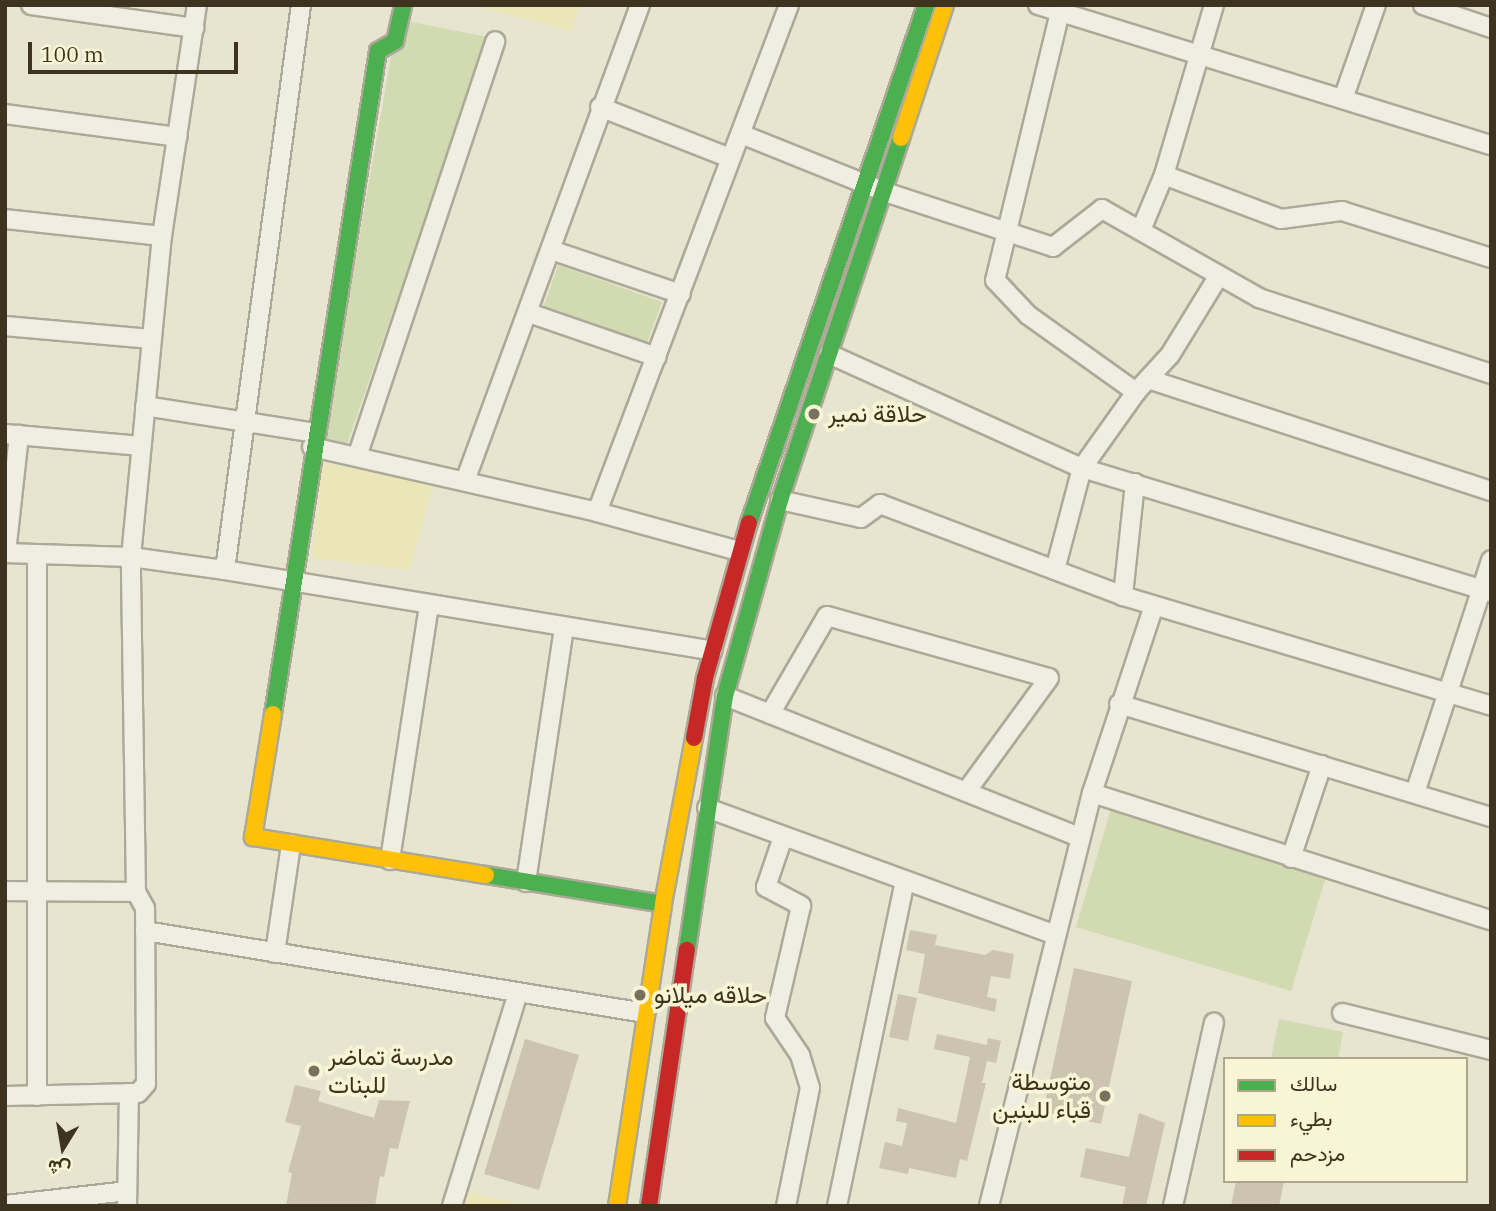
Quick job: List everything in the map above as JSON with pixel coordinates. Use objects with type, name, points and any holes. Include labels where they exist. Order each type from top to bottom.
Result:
[{"type":"main road","points":[[403,5],[395,41],[378,51],[314,440],[253,837],[663,904]]},
{"type":"main road","points":[[649,1206],[725,696],[780,500],[829,354],[926,5]]},
{"type":"main road","points":[[617,1206],[663,904],[712,651],[739,551],[945,5]]},
{"type":"street","points":[[31,5],[194,27]]},
{"type":"street","points":[[5,1097],[138,1093],[146,1084],[145,908],[136,892],[131,557],[162,236],[197,5]]},
{"type":"street","points":[[225,570],[301,5]]},
{"type":"street","points":[[465,481],[529,313],[600,107],[640,5]]},
{"type":"street","points":[[597,512],[789,5]]},
{"type":"street","points":[[1038,5],[1491,145]]},
{"type":"street","points":[[1141,230],[1164,175],[1214,5]]},
{"type":"street","points":[[1343,99],[1376,5]]},
{"type":"street","points":[[1423,5],[1491,28]]},
{"type":"street","points":[[1060,12],[1005,232],[996,280],[1028,315],[1142,386],[1491,491]]},
{"type":"street","points":[[357,457],[495,41]]},
{"type":"street","points":[[600,107],[730,159]]},
{"type":"street","points":[[5,114],[177,137]]},
{"type":"street","points":[[741,134],[876,188],[1053,247],[1102,209],[1259,298],[1491,373]]},
{"type":"street","points":[[1164,175],[1281,219],[1342,211],[1491,258]]},
{"type":"street","points":[[5,219],[162,236]]},
{"type":"street","points":[[551,250],[681,294]]},
{"type":"street","points":[[1055,570],[1082,468],[1142,386],[1170,355],[1218,277]]},
{"type":"street","points":[[529,313],[657,357]]},
{"type":"street","points":[[5,326],[150,340]]},
{"type":"street","points":[[829,354],[1082,468],[1486,591]]},
{"type":"street","points":[[145,406],[246,421],[314,440],[357,457],[597,512],[739,551]]},
{"type":"street","points":[[141,446],[12,434],[6,553],[131,557],[225,570],[712,651]]},
{"type":"street","points":[[1123,596],[1135,483]]},
{"type":"street","points":[[780,500],[861,518],[880,503],[1123,596],[1491,706]]},
{"type":"street","points":[[37,554],[37,1096]]},
{"type":"street","points":[[1415,793],[1447,693],[1486,591],[1491,560]]},
{"type":"street","points":[[390,860],[429,604]]},
{"type":"street","points":[[989,1206],[1092,793],[1119,704],[1154,606]]},
{"type":"street","points":[[770,713],[827,616],[1049,678],[966,792]]},
{"type":"street","points":[[526,882],[564,627]]},
{"type":"street","points":[[725,696],[1080,837]]},
{"type":"street","points":[[1119,704],[1491,817]]},
{"type":"street","points":[[1291,858],[1322,765]]},
{"type":"street","points":[[1092,793],[1491,920]]},
{"type":"street","points":[[707,808],[1055,933]]},
{"type":"street","points":[[783,837],[766,887],[801,906],[775,1018],[800,1055],[810,1088],[786,1206]]},
{"type":"street","points":[[275,953],[291,844]]},
{"type":"street","points":[[836,1206],[905,881]]},
{"type":"street","points":[[5,891],[136,892]]},
{"type":"street","points":[[145,931],[645,1013]]},
{"type":"street","points":[[452,1206],[518,993]]},
{"type":"street","points":[[1342,1013],[1491,1050]]},
{"type":"street","points":[[1172,1206],[1214,1023]]},
{"type":"street","points":[[5,1205],[127,1198],[129,1093]]},
{"type":"green space","points":[[411,22],[488,37],[346,447],[323,443],[392,51]]},
{"type":"green space","points":[[558,265],[662,302],[647,343],[544,306]]},
{"type":"green space","points":[[1111,809],[1327,873],[1291,991],[1076,927]]},
{"type":"green space","points":[[1279,1019],[1343,1032],[1338,1057],[1271,1057]]},
{"type":"sand","points":[[472,5],[580,5],[572,31]]},
{"type":"sand","points":[[330,464],[433,484],[410,570],[312,558],[322,466]]},
{"type":"sand","points":[[466,1192],[534,1206],[461,1206]]},
{"type":"building","points":[[910,930],[937,935],[935,945],[985,955],[993,950],[1014,954],[1010,979],[991,976],[987,997],[997,999],[995,1012],[918,993],[925,954],[906,950]]},
{"type":"building","points":[[1074,968],[1132,981],[1101,1124],[1043,1112]]},
{"type":"building","points":[[898,994],[917,998],[908,1041],[889,1037]]},
{"type":"building","points":[[937,1034],[987,1045],[988,1038],[1001,1041],[996,1063],[987,1061],[982,1083],[986,1083],[967,1161],[960,1159],[956,1178],[909,1168],[908,1174],[879,1168],[885,1142],[902,1146],[907,1123],[896,1121],[898,1108],[956,1123],[970,1057],[934,1049]]},
{"type":"building","points":[[525,1039],[579,1055],[539,1190],[484,1174]]},
{"type":"building","points":[[295,1085],[321,1091],[318,1101],[374,1118],[379,1100],[410,1101],[398,1149],[390,1148],[384,1177],[380,1176],[375,1206],[286,1206],[292,1173],[288,1172],[301,1126],[285,1122]]},
{"type":"building","points":[[1139,1113],[1165,1123],[1146,1206],[1122,1206],[1126,1187],[1080,1177],[1086,1148],[1129,1157]]},
{"type":"building","points":[[1236,1183],[1284,1183],[1279,1206],[1231,1206]]},
{"type":"traffic: fast","points":[[273,714],[378,51],[395,41],[403,5]]},
{"type":"traffic: fast","points":[[749,523],[926,5]]},
{"type":"traffic: fast","points":[[687,950],[725,696],[780,500],[901,138]]},
{"type":"traffic: fast","points":[[486,875],[663,904]]},
{"type":"traffic: slow","points":[[901,138],[945,5]]},
{"type":"traffic: slow","points":[[273,714],[253,837],[486,875]]},
{"type":"traffic: slow","points":[[617,1206],[663,904],[694,738]]},
{"type":"traffic: jam","points":[[694,738],[705,678],[749,523]]},
{"type":"traffic: jam","points":[[649,1206],[687,950]]},
{"type":"place","name":"حلاقة نمير","points":[[814,414]]},
{"type":"place","name":"حلاقه ميلانو","points":[[640,995]]},
{"type":"place","name":"مدرسة تماضر للبنات","points":[[314,1071]]},
{"type":"place","name":"متوسطة قباء للبنين","points":[[1105,1096]]}]
